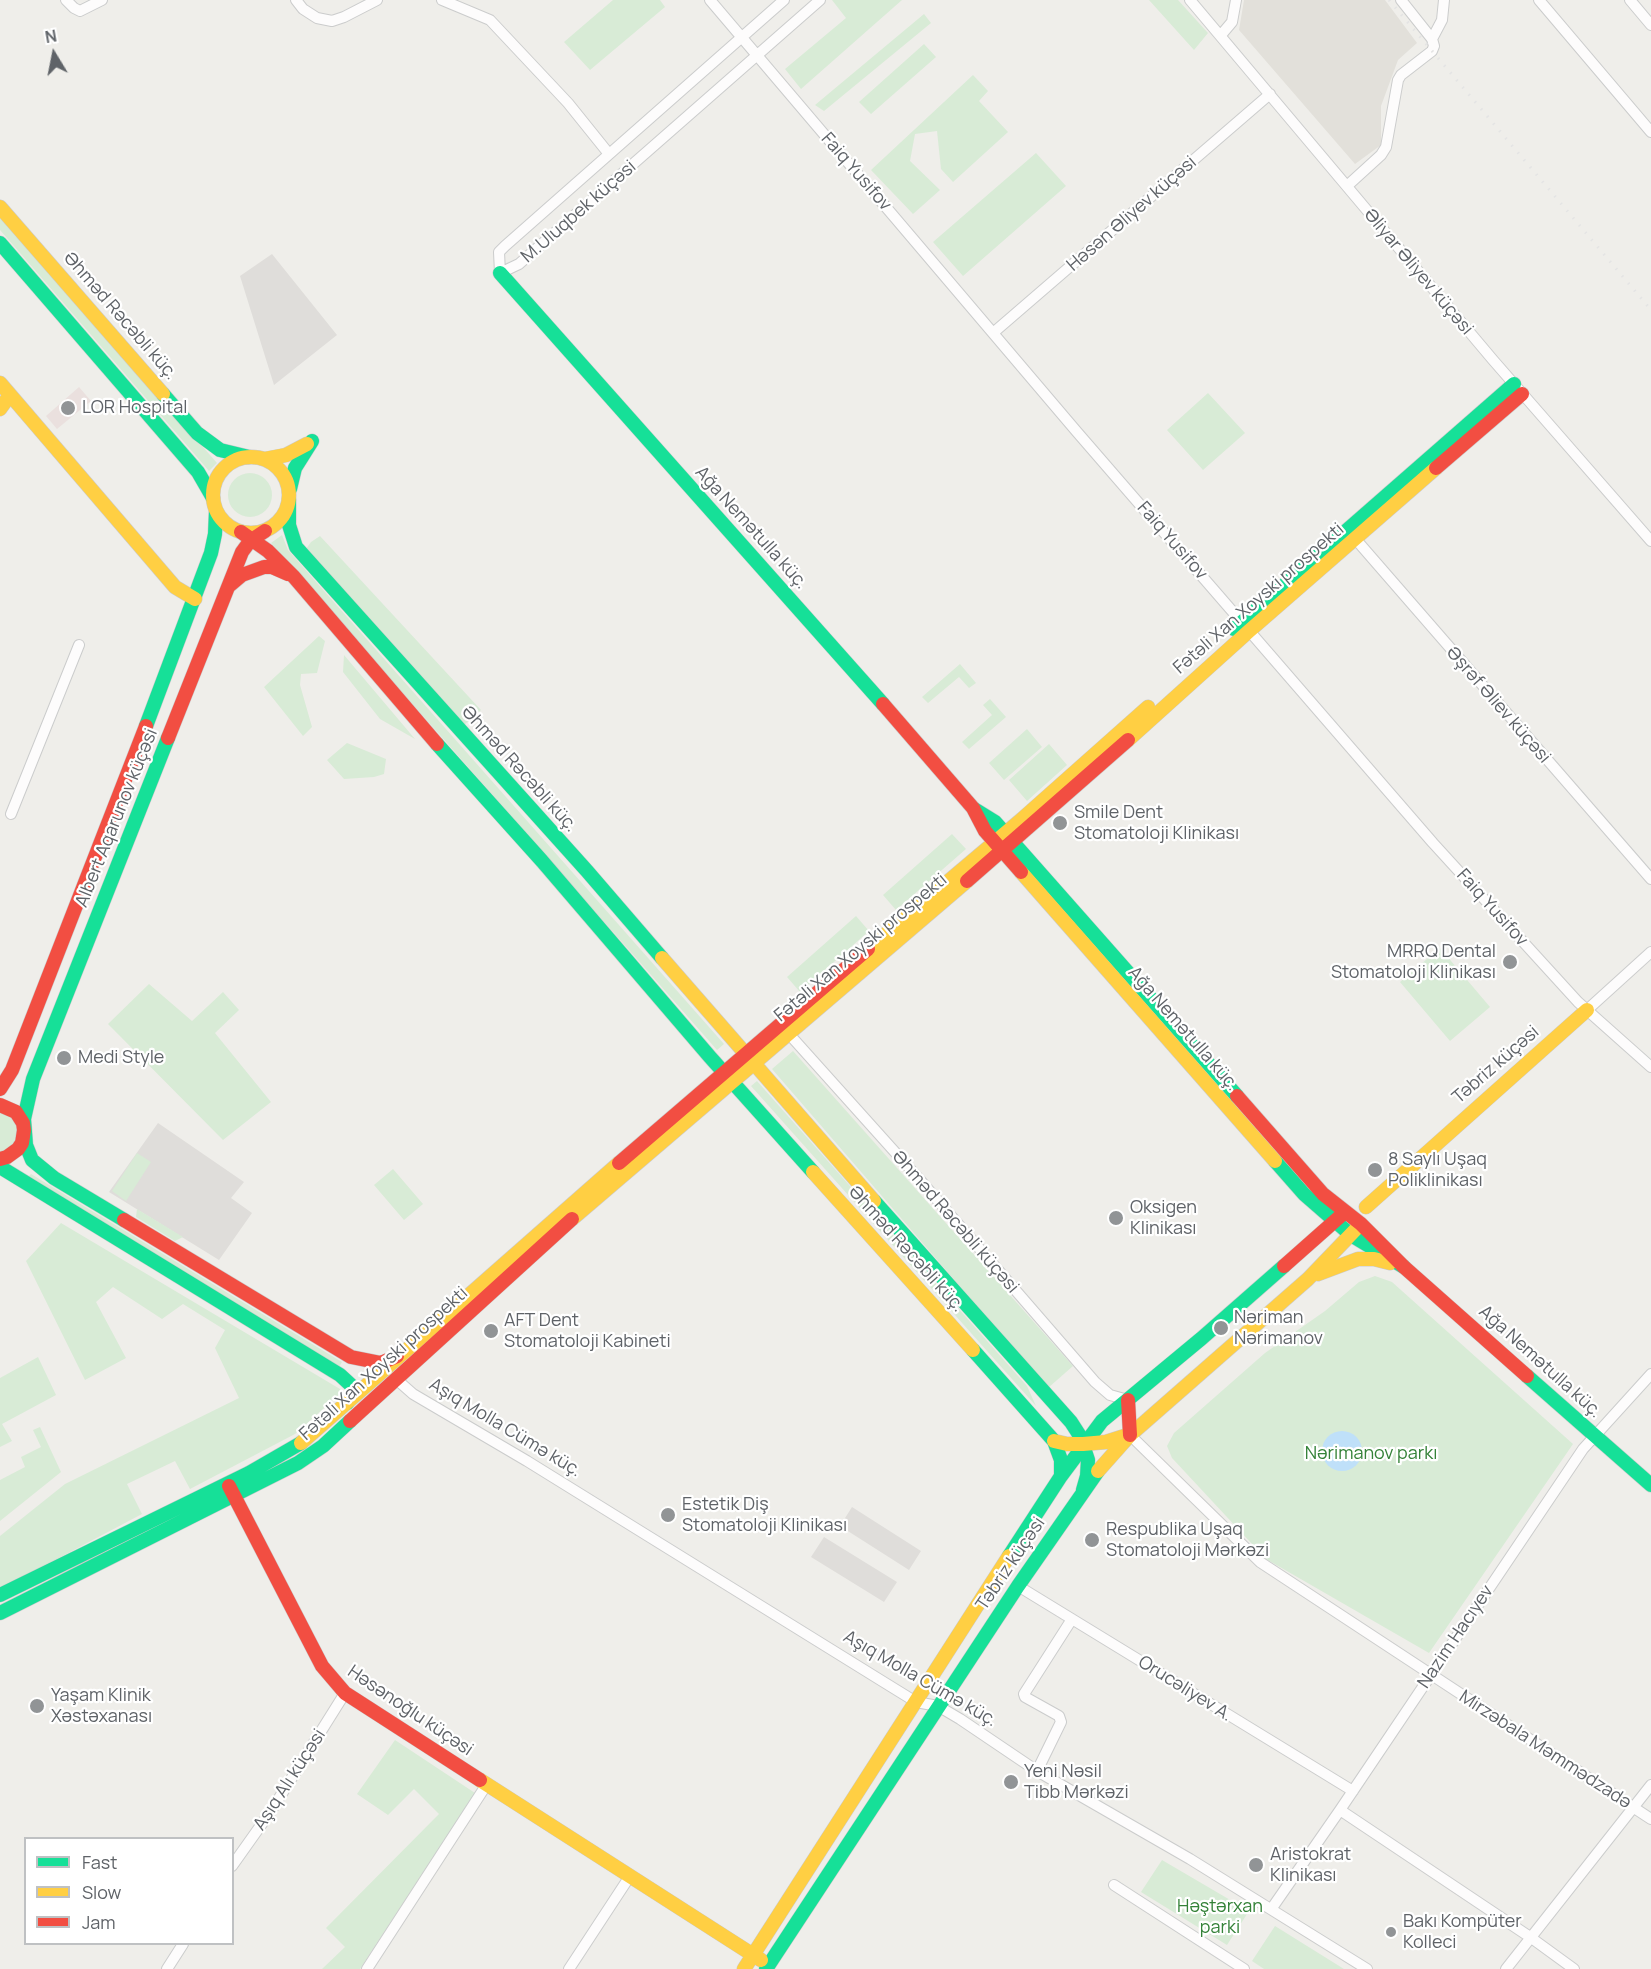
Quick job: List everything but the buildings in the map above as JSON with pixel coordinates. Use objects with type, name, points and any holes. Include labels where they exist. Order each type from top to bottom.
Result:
[{"type":"main road","name":"Əhməd Rəcəbli küç.","points":[[0,207],[197,433],[220,450],[249,457]]},
{"type":"main road","points":[[0,243],[207,484],[214,504],[222,520],[230,528],[246,536],[266,531],[282,519],[290,495],[295,468],[312,441],[295,451],[265,459],[249,457],[230,464],[222,470],[213,488],[214,504]]},
{"type":"main road","name":"Ağa Nemətulla küç.","points":[[500,273],[882,702],[973,808],[995,822],[1006,845],[1304,1194],[1351,1235],[1404,1266]]},
{"type":"main road","points":[[0,383],[175,587],[195,599]]},
{"type":"main road","name":"Fətəli Xan Xoyski prospekti","points":[[753,1064],[1006,845],[1245,627],[1518,389]]},
{"type":"main road","points":[[0,409],[10,395]]},
{"type":"main road","points":[[265,459],[281,471],[290,495]]},
{"type":"main road","name":"Əhməd Rəcəbli küç.","points":[[290,495],[289,525],[296,547],[587,871],[753,1064],[1071,1422],[1083,1444]]},
{"type":"main road","name":"Albert Aqarunov küçəsi","points":[[0,1089],[7,1080],[16,1059],[195,599],[215,534],[214,504]]},
{"type":"main road","name":"Əhməd Rəcəbli küç.","points":[[246,536],[273,555],[294,577],[723,1072],[1054,1441]]},
{"type":"main road","name":"Albert Aqarunov küçəsi","points":[[24,1130],[27,1099],[33,1079],[242,552],[246,536]]},
{"type":"main road","points":[[227,588],[242,575],[264,567],[272,567],[294,577]]},
{"type":"main road","name":"Ağa Nemətulla küç.","points":[[1006,845],[1323,1194],[1361,1224],[1404,1266],[1651,1485]]},
{"type":"main road","name":"Fətəli Xan Xoyski prospekti","points":[[753,1064],[762,1038],[1006,845]]},
{"type":"main road","name":"Təbriz küçəsi","points":[[1366,1207],[1587,1010]]},
{"type":"main road","points":[[723,1072],[753,1064]]},
{"type":"main road","name":"Fətəli Xan Xoyski prospekti","points":[[0,1595],[308,1457],[505,1279],[716,1095],[723,1072]]},
{"type":"main road","name":"Fətəli Xan Xoyski prospekti","points":[[0,1613],[231,1490],[302,1443],[400,1354],[723,1072]]},
{"type":"main road","points":[[0,1098],[16,1112],[23,1123],[29,1155],[40,1169],[351,1357],[374,1364],[390,1360],[400,1354]]},
{"type":"main road","points":[[0,1104],[16,1112]]},
{"type":"main road","points":[[4,1158],[22,1143],[24,1130]]},
{"type":"main road","points":[[0,1167],[340,1375],[353,1387],[353,1394],[347,1404]]},
{"type":"main road","points":[[1071,1422],[1086,1425],[1102,1421],[1346,1212]]},
{"type":"main road","name":"Təbriz küçəsi","points":[[769,1968],[938,1706],[1083,1490],[1104,1463],[1130,1435],[1308,1279],[1361,1224]]},
{"type":"main road","points":[[1308,1279],[1358,1259],[1374,1259],[1404,1266]]},
{"type":"main road","points":[[1235,1309],[1252,1305],[1258,1310],[1258,1319],[1254,1328]]},
{"type":"main road","points":[[340,1375],[351,1357]]},
{"type":"main road","points":[[1054,1441],[1083,1444],[1106,1442],[1130,1435],[1128,1400]]},
{"type":"main road","name":"Təbriz küçəsi","points":[[744,1969],[1061,1476],[1102,1421]]},
{"type":"main road","points":[[1054,1441],[1061,1460],[1061,1476]]},
{"type":"main road","points":[[1083,1444],[1088,1467],[1083,1490]]},
{"type":"main road","name":"Həsənoğlu küçəsi","points":[[231,1490],[322,1666],[328,1676],[345,1693],[630,1876]]},
{"type":"main road","points":[[630,1876],[753,1955],[769,1968]]},
{"type":"street","points":[[67,2],[80,11],[102,0]]},
{"type":"street","points":[[296,0],[303,9],[316,18],[332,21],[344,18],[377,0]]},
{"type":"street","points":[[442,0],[490,20],[568,103],[609,154]]},
{"type":"street","name":"Faiq Yusifov","points":[[710,0],[1245,627],[1433,843],[1587,1010],[1651,1067]]},
{"type":"street","name":"M.Uluqbek küçəsi","points":[[784,0],[499,252],[500,273],[519,264],[820,0]]},
{"type":"street","name":"Əliyar Əliyev küçəsi","points":[[1190,0],[1518,389],[1651,541]]},
{"type":"street","points":[[1221,35],[1232,22],[1236,0]]},
{"type":"street","points":[[1347,186],[1374,162],[1386,147],[1398,80],[1432,51],[1434,46],[1432,39],[1401,0]]},
{"type":"street","points":[[1432,39],[1442,20],[1444,0]]},
{"type":"street","points":[[1539,0],[1651,132]]},
{"type":"street","points":[[1630,0],[1651,25]]},
{"type":"street","name":"Həsən Əliyev küçəsi","points":[[993,333],[1270,94]]},
{"type":"street","name":"Əşrəf Əliev küçəsi","points":[[1351,534],[1651,879]]},
{"type":"street","points":[[11,814],[79,645]]},
{"type":"street","name":"Təbriz küçəsi","points":[[1587,1010],[1651,952]]},
{"type":"street","name":"Əhməd Rəcəbli küçəsi","points":[[789,1034],[920,1180],[1095,1382],[1110,1395],[1128,1400]]},
{"type":"street","points":[[1346,1212],[1366,1207]]},
{"type":"street","points":[[1361,1224],[1366,1207]]},
{"type":"street","name":"Nazim Hacıyev","points":[[1272,1908],[1583,1449],[1651,1374]]},
{"type":"street","name":"Aşıq Molla Cümə küç.","points":[[396,1379],[413,1394],[527,1461],[916,1702],[938,1706],[960,1719],[1037,1771],[1272,1908],[1367,1969]]},
{"type":"street","name":"Mirzəbala Məmmədzadə","points":[[1130,1435],[1260,1562],[1651,1820]]},
{"type":"street","name":"Orucəliyev A.","points":[[1018,1586],[1353,1791]]},
{"type":"street","points":[[1037,1771],[1061,1722],[1059,1716],[1024,1694],[1072,1619]]},
{"type":"street","name":"Aşıq Alı küçəsi","points":[[234,1863],[271,1811],[345,1693]]},
{"type":"street","points":[[368,1969],[487,1784]]},
{"type":"street","points":[[1506,1969],[1651,1785]]},
{"type":"street","points":[[1340,1810],[1574,1969]]},
{"type":"street","points":[[569,1969],[630,1876]]},
{"type":"street","points":[[1114,1885],[1245,1969]]},
{"type":"street","points":[[167,1969],[182,1945]]},
{"type":"shaded area","points":[[1244,0],[1385,0],[1417,43],[1398,60],[1381,106],[1381,145],[1355,164],[1239,30]]},
{"type":"shaded area","points":[[272,254],[337,335],[274,385],[240,276]]},
{"type":"shaded area","name":"LOR Hospital","points":[[79,387],[91,401],[57,429],[46,416]]},
{"type":"shaded area","points":[[158,1123],[244,1182],[231,1198],[252,1213],[219,1260],[109,1192]]},
{"type":"shaded area","points":[[852,1507],[921,1551],[909,1570],[840,1526]]},
{"type":"shaded area","points":[[824,1537],[897,1582],[884,1602],[811,1557]]},
{"type":"green space","points":[[613,0],[660,0],[665,7],[590,70],[564,42]]},
{"type":"green space","points":[[832,0],[902,0],[801,89],[785,69],[846,18]]},
{"type":"green space","points":[[1149,0],[1178,0],[1208,33],[1194,50]]},
{"type":"green space","points":[[924,14],[931,23],[824,111],[815,105]]},
{"type":"green space","points":[[924,44],[936,57],[871,114],[859,102]]},
{"type":"green space","points":[[973,75],[988,91],[979,101],[1008,132],[953,182],[941,169],[937,131],[915,134],[910,161],[940,190],[913,214],[871,170]]},
{"type":"green space","points":[[1036,153],[1066,186],[963,276],[933,242]]},
{"type":"green space","points":[[0,214],[217,463],[209,471],[0,230]]},
{"type":"green space","points":[[1208,393],[1245,433],[1203,470],[1167,430]]},
{"type":"green space","points":[[250,473],[259,474],[266,479],[271,486],[271,504],[266,511],[259,516],[250,517],[241,516],[234,511],[229,504],[228,495],[229,486],[234,479],[241,474]]},
{"type":"green space","points":[[282,535],[288,550],[724,1044],[717,1050],[271,543]]},
{"type":"green space","points":[[320,536],[481,710],[463,726],[306,549]]},
{"type":"green space","points":[[319,636],[325,641],[317,673],[301,674],[300,685],[312,727],[303,736],[264,687]]},
{"type":"green space","points":[[344,655],[415,739],[380,719],[343,672]]},
{"type":"green space","points":[[960,664],[976,683],[969,688],[959,677],[928,703],[922,697]]},
{"type":"green space","points":[[990,699],[1006,717],[969,749],[962,742],[992,715],[983,705]]},
{"type":"green space","points":[[1027,729],[1042,747],[1004,780],[989,763]]},
{"type":"green space","points":[[347,743],[386,759],[384,774],[344,779],[327,760]]},
{"type":"green space","points":[[1049,744],[1067,765],[1027,801],[1009,780]]},
{"type":"green space","points":[[952,834],[966,849],[896,910],[883,895]]},
{"type":"green space","points":[[856,916],[869,931],[800,992],[787,977]]},
{"type":"green space","points":[[1440,948],[1490,1007],[1450,1041],[1400,982]]},
{"type":"green space","points":[[149,984],[192,1021],[223,992],[239,1010],[215,1033],[271,1102],[223,1140],[108,1024]]},
{"type":"green space","points":[[793,1051],[1073,1366],[1048,1388],[772,1069]]},
{"type":"green space","points":[[757,1081],[1027,1386],[1036,1406],[751,1086]]},
{"type":"green space","points":[[0,1110],[17,1121],[17,1144],[0,1155]]},
{"type":"green space","points":[[137,1153],[151,1162],[126,1201],[112,1191]]},
{"type":"green space","points":[[393,1169],[423,1204],[404,1220],[374,1185]]},
{"type":"green space","points":[[31,1174],[342,1362],[339,1367],[27,1178]]},
{"type":"green space","points":[[137,1209],[183,1237],[175,1241],[136,1217]]},
{"type":"green space","points":[[61,1223],[340,1389],[341,1393],[295,1434],[190,1489],[175,1461],[127,1484],[142,1514],[0,1589],[0,1536],[65,1484],[239,1398],[215,1348],[225,1330],[183,1304],[162,1319],[113,1287],[96,1302],[126,1358],[85,1380],[26,1261]]},
{"type":"green space","name":"Nərimanov parkı","points":[[1375,1276],[1392,1282],[1573,1444],[1429,1653],[1266,1559],[1172,1458],[1167,1446],[1174,1433],[1265,1353],[1325,1311],[1359,1282]]},
{"type":"green space","points":[[38,1357],[56,1395],[2,1424],[12,1441],[0,1447],[0,1378]]},
{"type":"green space","points":[[40,1427],[61,1472],[0,1521],[0,1480],[25,1467],[21,1457],[41,1447],[33,1430]]},
{"type":"green space","points":[[395,1740],[475,1793],[360,1969],[322,1969],[345,1947],[326,1928],[439,1814],[414,1789],[388,1815],[357,1794]]},
{"type":"green space","name":"Həştərxan parki","points":[[1162,1860],[1249,1911],[1227,1945],[1141,1892]]},
{"type":"green space","points":[[1275,1926],[1344,1969],[1264,1969],[1252,1961]]},
{"type":"water","points":[[1342,1431],[1356,1437],[1362,1451],[1356,1465],[1342,1471],[1328,1465],[1322,1451],[1328,1437]]},
{"type":"railway","points":[[1389,0],[1651,310]]},
{"type":"traffic: fast","points":[[0,243],[198,472],[213,498]]},
{"type":"traffic: fast","points":[[500,273],[883,704]]},
{"type":"traffic: fast","points":[[1234,629],[1514,384]]},
{"type":"traffic: fast","points":[[163,394],[197,433],[220,450],[249,457]]},
{"type":"traffic: fast","points":[[290,489],[295,468],[312,441]]},
{"type":"traffic: fast","points":[[289,500],[289,525],[296,547],[587,871],[662,958]]},
{"type":"traffic: fast","points":[[146,726],[211,553],[216,511]]},
{"type":"traffic: fast","points":[[124,1220],[54,1178],[32,1160],[26,1145],[24,1119],[33,1079],[168,738]]},
{"type":"traffic: fast","points":[[437,744],[813,1172]]},
{"type":"traffic: fast","points":[[974,809],[995,822],[1237,1096]]},
{"type":"traffic: fast","points":[[1275,1161],[1304,1194],[1351,1235],[1404,1267]]},
{"type":"traffic: fast","points":[[0,1167],[340,1375],[353,1387],[353,1394],[347,1403]]},
{"type":"traffic: fast","points":[[874,1201],[1071,1422],[1080,1436],[1088,1460],[1083,1490]]},
{"type":"traffic: fast","points":[[1009,1556],[1061,1476],[1102,1421],[1284,1266]]},
{"type":"traffic: fast","points":[[973,1350],[1054,1441],[1061,1460],[1061,1476]]},
{"type":"traffic: fast","points":[[1527,1376],[1651,1485]]},
{"type":"traffic: fast","points":[[0,1613],[298,1463],[323,1446],[350,1421]]},
{"type":"traffic: fast","points":[[0,1595],[249,1473],[301,1443]]},
{"type":"traffic: fast","points":[[766,1969],[1018,1586],[1098,1471]]},
{"type":"traffic: slow","points":[[0,207],[163,394]]},
{"type":"traffic: slow","points":[[0,383],[175,587],[195,599]]},
{"type":"traffic: slow","points":[[0,409],[10,395]]},
{"type":"traffic: slow","points":[[265,459],[286,455],[307,444]]},
{"type":"traffic: slow","points":[[251,457],[266,460],[278,468],[286,480],[289,495],[286,510],[278,522],[266,530],[251,533],[236,530],[224,522],[216,510],[213,495],[216,480],[224,468],[236,460],[251,457]]},
{"type":"traffic: slow","points":[[1128,740],[1436,468]]},
{"type":"traffic: slow","points":[[868,949],[1022,819],[1148,707]]},
{"type":"traffic: slow","points":[[1021,872],[1275,1161]]},
{"type":"traffic: slow","points":[[572,1219],[967,881]]},
{"type":"traffic: slow","points":[[662,958],[874,1201]]},
{"type":"traffic: slow","points":[[1366,1207],[1587,1010]]},
{"type":"traffic: slow","points":[[301,1443],[619,1163]]},
{"type":"traffic: slow","points":[[813,1172],[973,1350]]},
{"type":"traffic: slow","points":[[1098,1471],[1130,1435],[1308,1279],[1357,1228]]},
{"type":"traffic: slow","points":[[1318,1274],[1358,1259],[1374,1259],[1390,1263]]},
{"type":"traffic: slow","points":[[1054,1441],[1083,1444],[1106,1442],[1128,1435]]},
{"type":"traffic: slow","points":[[744,1969],[1009,1556]]},
{"type":"traffic: slow","points":[[480,1780],[761,1960]]},
{"type":"traffic: jam","points":[[1436,468],[1522,394]]},
{"type":"traffic: jam","points":[[168,738],[242,552],[250,541],[265,531]]},
{"type":"traffic: jam","points":[[241,532],[268,551],[294,577],[437,744]]},
{"type":"traffic: jam","points":[[229,586],[242,575],[264,567],[272,567],[288,574]]},
{"type":"traffic: jam","points":[[883,704],[973,808],[985,831],[1021,872]]},
{"type":"traffic: jam","points":[[0,1089],[12,1070],[146,726]]},
{"type":"traffic: jam","points":[[967,881],[1128,740]]},
{"type":"traffic: jam","points":[[619,1163],[868,949]]},
{"type":"traffic: jam","points":[[1237,1096],[1323,1194],[1361,1224],[1404,1267],[1527,1376]]},
{"type":"traffic: jam","points":[[0,1105],[16,1112],[23,1123],[24,1130],[22,1143],[18,1149],[0,1159]]},
{"type":"traffic: jam","points":[[1284,1266],[1345,1212]]},
{"type":"traffic: jam","points":[[350,1421],[572,1219]]},
{"type":"traffic: jam","points":[[124,1220],[351,1357],[381,1363],[397,1356]]},
{"type":"traffic: jam","points":[[1128,1400],[1130,1435]]},
{"type":"traffic: jam","points":[[229,1486],[322,1666],[345,1693],[480,1780]]},
{"type":"place","name":"LOR Hospital","points":[[68,408]]},
{"type":"place","name":"Smile Dent Stomatoloji Klinikası","points":[[1060,823]]},
{"type":"place","name":"MRRQ Dental Stomatoloji Klinikası","points":[[1510,962]]},
{"type":"place","name":"Medi Style","points":[[64,1058]]},
{"type":"place","name":"8 Saylı Uşaq Poliklinikası","points":[[1375,1170]]},
{"type":"place","name":"Oksigen Klinikası","points":[[1116,1218]]},
{"type":"place","name":"Nəriman Nərimanov","points":[[1221,1328]]},
{"type":"place","name":"AFT Dent Stomatoloji Kabineti","points":[[491,1331]]},
{"type":"place","name":"Estetik Diş Stomatoloji Klinikası","points":[[668,1515]]},
{"type":"place","name":"Respublika Uşaq Stomatoloji Mərkəzi","points":[[1092,1540]]},
{"type":"place","name":"Yaşam Klinik Xəstəxanası","points":[[37,1706]]},
{"type":"place","name":"Yeni Nəsil Tibb Mərkəzi","points":[[1011,1782]]},
{"type":"place","name":"Aristokrat Klinikası","points":[[1256,1865]]},
{"type":"place","name":"Bakı Kompüter Kolleci","points":[[1391,1932]]}]
